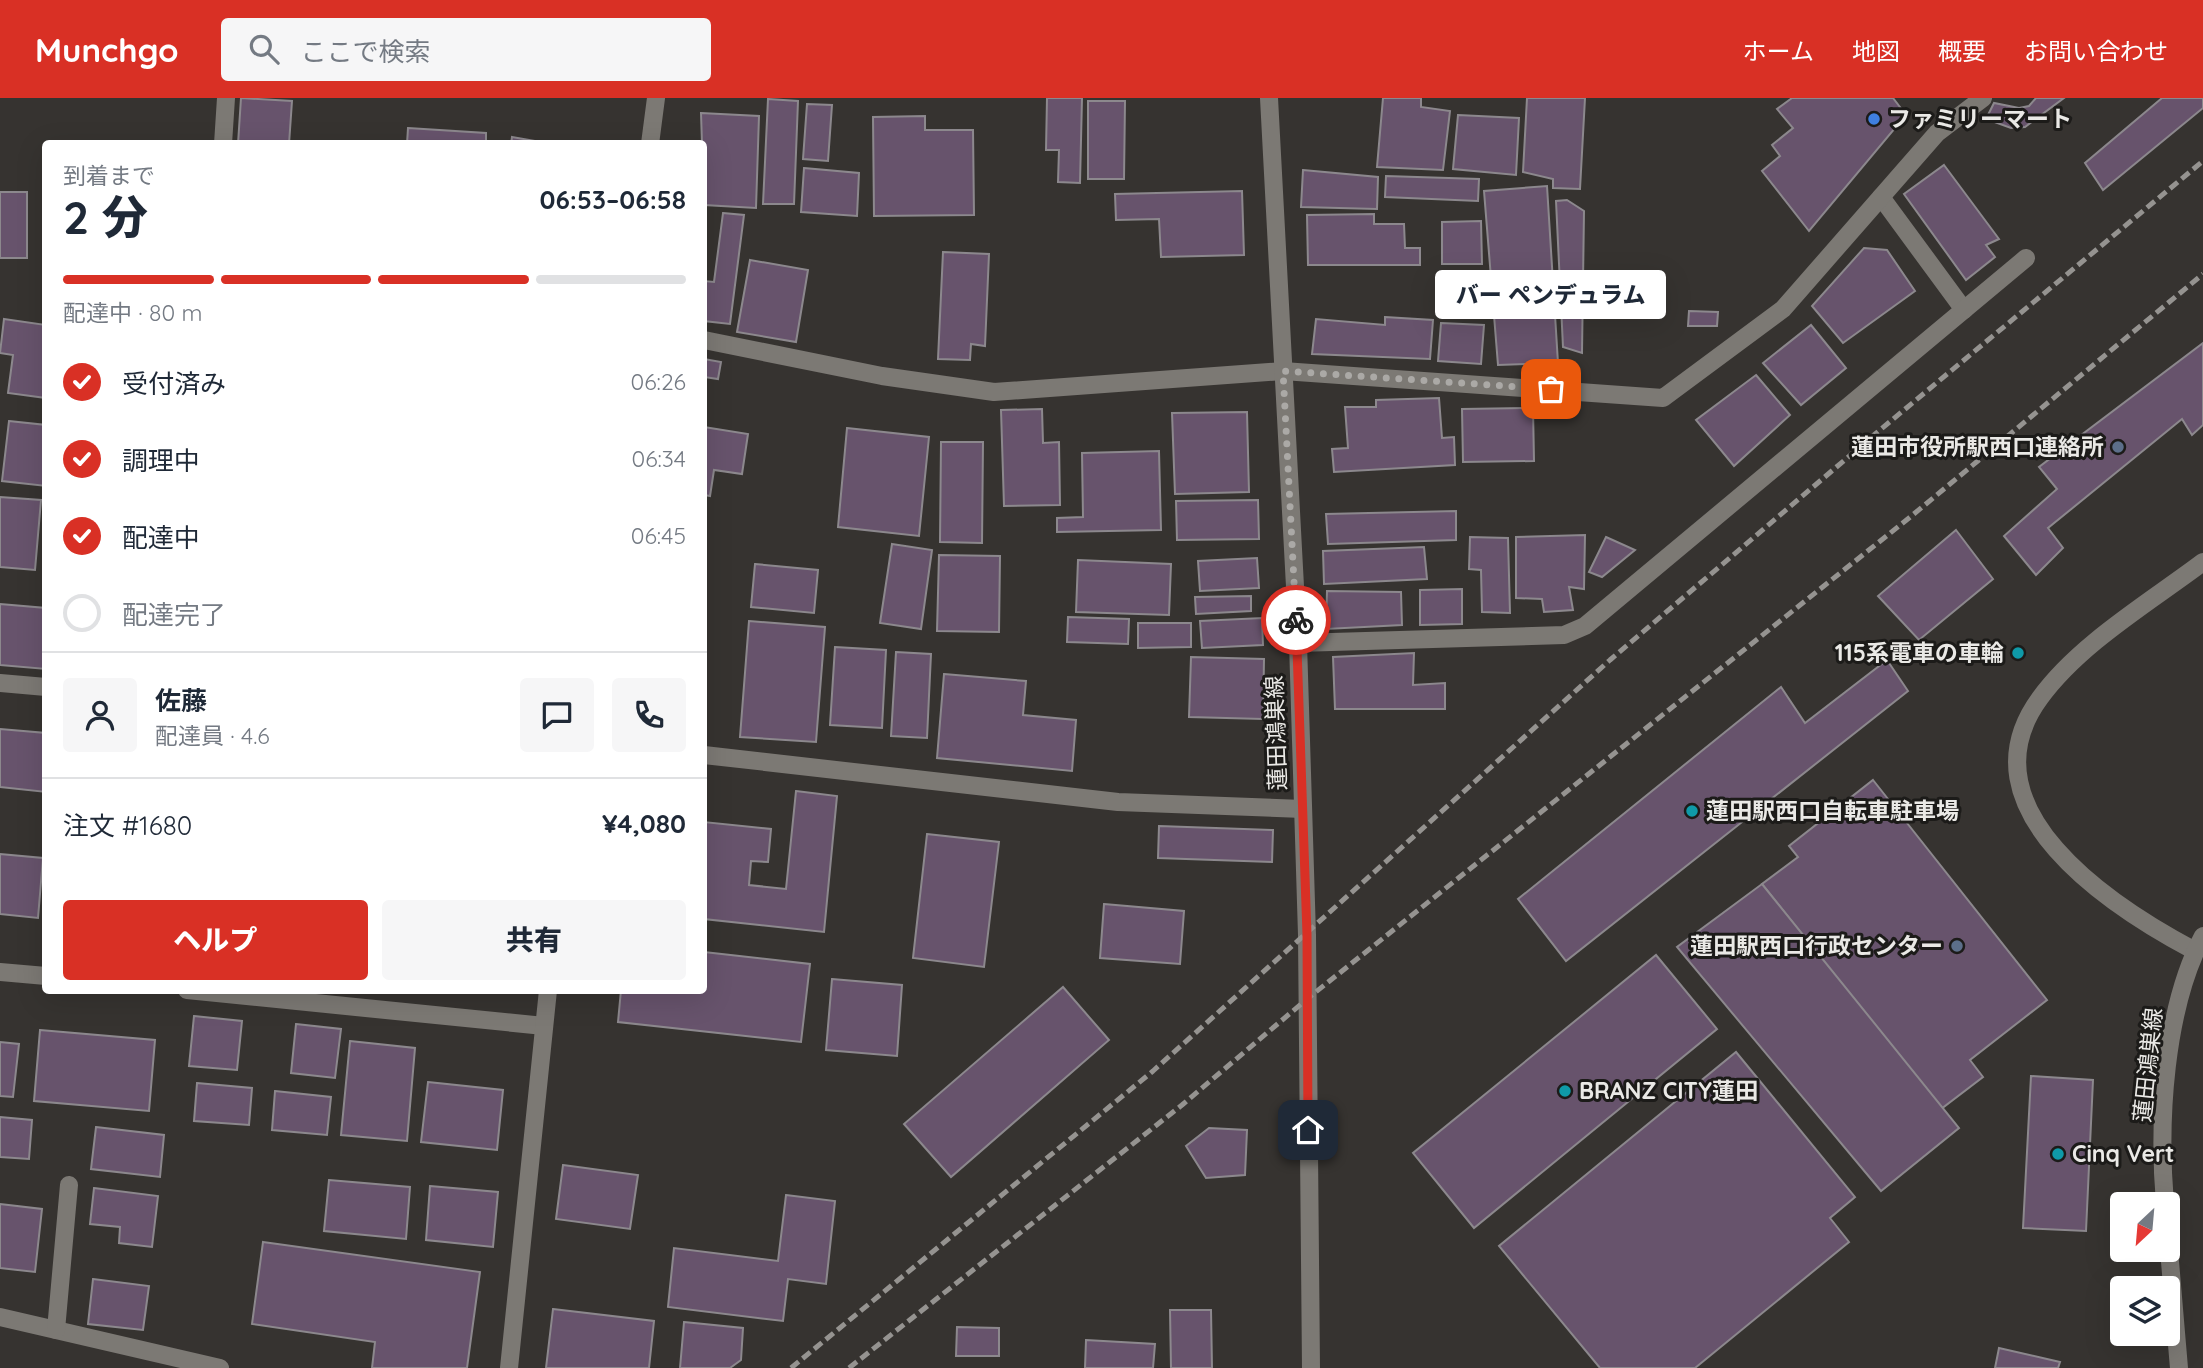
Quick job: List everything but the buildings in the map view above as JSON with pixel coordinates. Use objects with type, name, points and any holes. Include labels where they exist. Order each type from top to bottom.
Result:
[{"type":"street","points":[[223,140],[226,98]]},
{"type":"street","points":[[651,140],[656,98]]},
{"type":"street","name":"蓮田鴻巣線","points":[[1269,98],[1298,643],[1311,1368]]},
{"type":"street","points":[[707,341],[882,376],[994,392],[1283,371],[1663,398],[1783,309],[1937,133],[1983,98]]},
{"type":"street","points":[[1881,197],[1964,310]]},
{"type":"street","points":[[1298,643],[1564,635],[1585,626],[2026,258]]},
{"type":"street","points":[[2199,943],[2150,927],[2104,896],[2072,867],[2033,817],[2019,786],[2016,750],[2025,723],[2057,677],[2082,654],[2203,562]]},
{"type":"street","points":[[0,683],[42,687]]},
{"type":"street","points":[[707,755],[1118,802],[1303,809]]},
{"type":"street","name":"蓮田鴻巣線","points":[[2165,1192],[2164,1122],[2168,1065],[2178,1006],[2199,943]]},
{"type":"street","points":[[0,972],[42,976]]},
{"type":"street","points":[[227,994],[544,1026]]},
{"type":"street","points":[[509,1368],[548,994]]},
{"type":"street","points":[[56,1330],[69,1185]]},
{"type":"street","points":[[2170,1262],[2179,1368]]},
{"type":"street","points":[[0,1317],[220,1368]]},
{"type":"railway","points":[[791,1368],[1153,1071],[1610,660],[1874,435],[2203,161]]},
{"type":"railway","points":[[849,1368],[1182,1105],[1307,999],[1909,518],[2203,274]]},
{"type":"way so far","points":[[1296,620],[1283,371],[1551,389]]},
{"type":"place","name":"ファミリーマート","points":[[1874,119]]},
{"type":"place","name":"バー ペンデュラム","points":[[1551,389]]},
{"type":"place","name":"蓮田市役所駅西口連絡所","points":[[2118,447]]},
{"type":"place","name":"115系電車の車輪","points":[[2018,653]]},
{"type":"place","name":"蓮田駅西口自転車駐車場","points":[[1692,811]]},
{"type":"place","name":"蓮田駅西口行政センター","points":[[1957,946]]},
{"type":"place","name":"BRANZ CITY蓮田","points":[[1565,1091]]},
{"type":"place","name":"Cinq Vert","points":[[2058,1154]]},
{"type":"route","points":[[1296,620],[1307,934],[1308,1130]]}]
